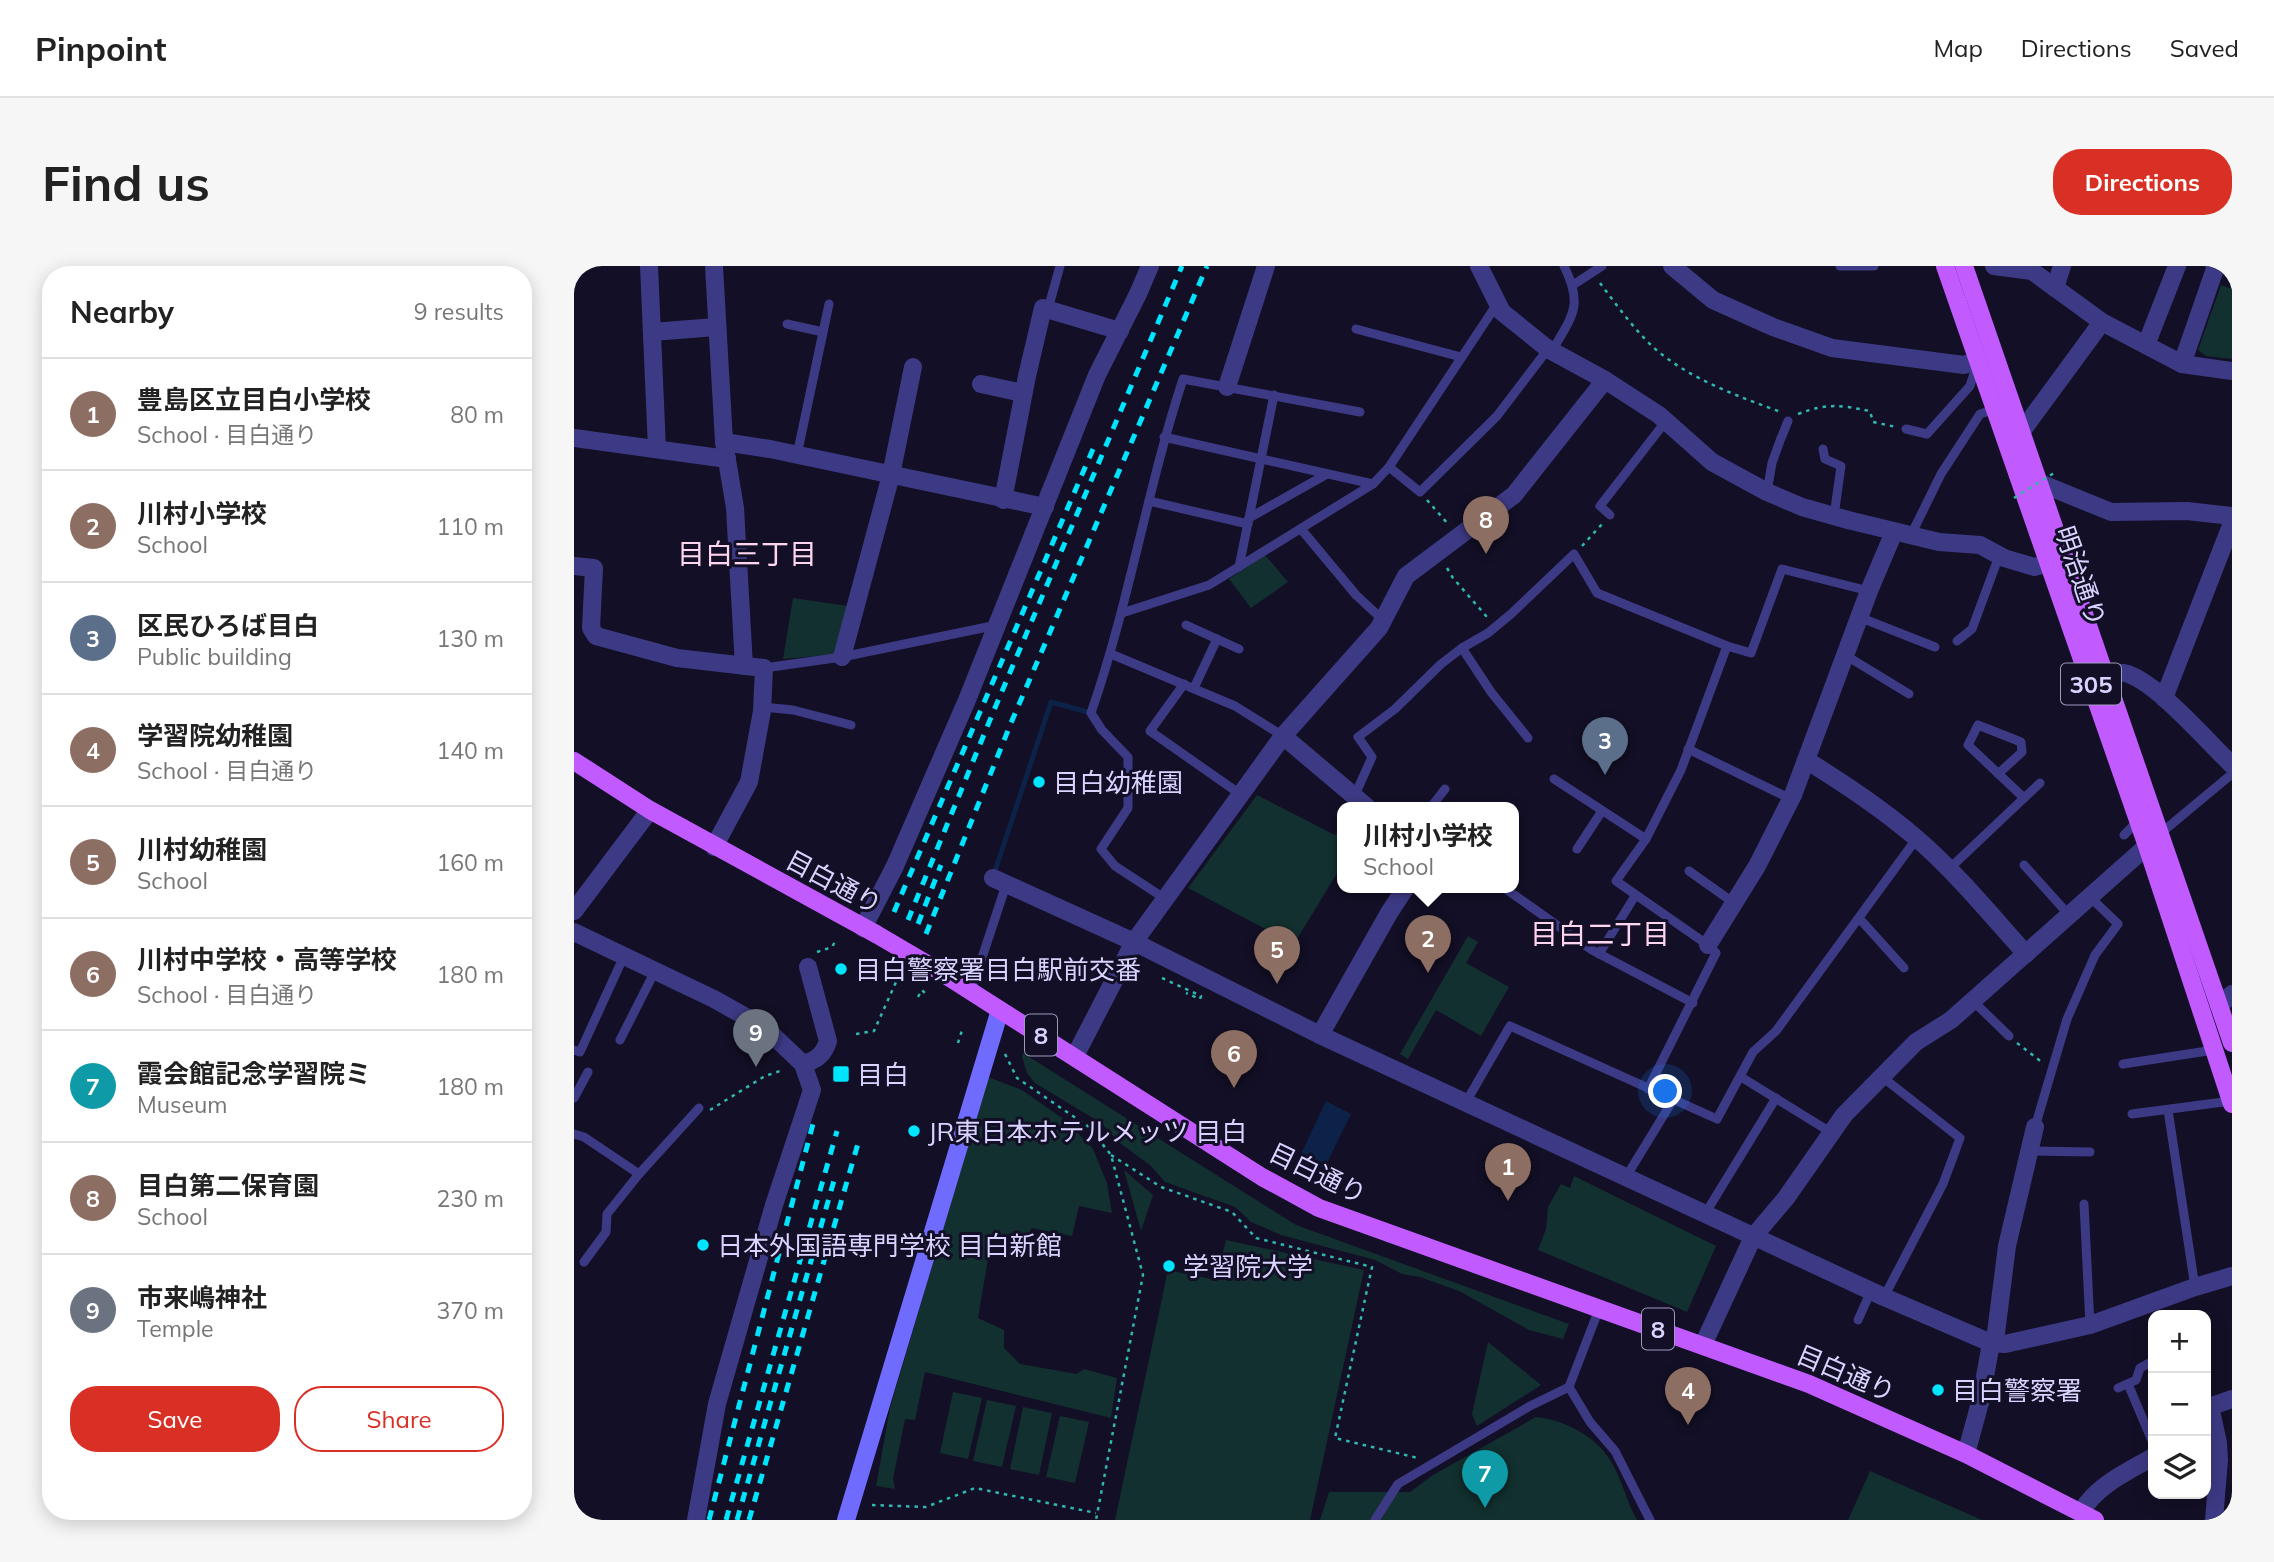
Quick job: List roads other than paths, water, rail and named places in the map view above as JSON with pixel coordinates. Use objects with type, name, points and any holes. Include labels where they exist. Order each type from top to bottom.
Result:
[{"type":"main road","name":"明治通り","points":[[1945,266],[2022,431],[2047,478],[2107,676],[2161,834],[2226,1000],[2232,1043]]},
{"type":"main road","name":"明治通り","points":[[1964,266],[1987,357],[1995,409],[2147,846],[2232,1102]]},
{"type":"main road","name":"目白通り","points":[[574,761],[714,847],[939,971],[1262,1177],[1319,1208],[1809,1384],[1966,1454],[2090,1518]]},
{"type":"street","points":[[649,266],[657,449]]},
{"type":"street","points":[[714,266],[725,451],[735,508],[744,666]]},
{"type":"street","points":[[869,931],[967,700],[1097,375],[1121,331],[1150,266]]},
{"type":"street","points":[[1227,387],[1266,266]]},
{"type":"street","points":[[1479,266],[1502,312],[1550,350],[1605,380],[1667,421],[1712,462],[1767,492],[1802,507],[1903,534],[1939,542],[1980,545],[1999,556],[2034,567],[2049,563]]},
{"type":"street","points":[[1672,266],[1713,300],[1773,327],[1832,348],[1964,365],[1987,357]]},
{"type":"street","points":[[1994,266],[2032,271],[2102,322],[2182,364],[2232,371]]},
{"type":"street","points":[[2054,288],[2062,266]]},
{"type":"street","points":[[2146,345],[2177,266]]},
{"type":"street","points":[[2182,364],[2216,266]]},
{"type":"street","points":[[1003,500],[1023,393],[1043,308],[1121,331]]},
{"type":"street","points":[[2022,431],[2102,322]]},
{"type":"street","points":[[652,332],[716,327]]},
{"type":"street","points":[[842,657],[891,475],[913,368]]},
{"type":"street","points":[[1075,1056],[1134,942],[1164,898],[1283,736],[1379,628],[1406,576],[1514,495],[1605,380]]},
{"type":"street","points":[[981,384],[1023,393]]},
{"type":"street","points":[[574,438],[657,449],[797,455],[1045,508]]},
{"type":"street","points":[[2047,478],[2111,512],[2187,511],[2232,516]]},
{"type":"street","points":[[2164,698],[2232,523]]},
{"type":"street","points":[[1708,944],[1757,866],[1791,799],[1868,591],[1903,534]]},
{"type":"street","points":[[574,566],[594,568],[590,628],[596,636],[677,658],[765,668],[763,707],[749,782],[714,847]]},
{"type":"street","points":[[2088,676],[2121,673],[2135,677],[2164,698],[2232,765]]},
{"type":"street","points":[[1283,736],[1361,801]]},
{"type":"street","points":[[1806,760],[1860,793],[1917,838],[2026,954]]},
{"type":"street","points":[[574,911],[650,810]]},
{"type":"street","points":[[1703,1345],[1753,1237],[1786,1198],[1844,1115],[1916,1042],[1951,1020],[2147,846]]},
{"type":"street","points":[[1000,881],[1134,942],[1320,1035],[1753,1237],[1992,1343],[2005,1344],[2090,1325],[2232,1276]]},
{"type":"street","points":[[1320,1035],[1402,893]]},
{"type":"street","points":[[574,932],[764,1027],[803,1064],[812,1090],[774,1205],[716,1404],[696,1520]]},
{"type":"street","points":[[803,1064],[813,1061],[824,1052],[828,1041],[809,960]]},
{"type":"street","points":[[846,1520],[1000,1010]]},
{"type":"street","points":[[1966,1454],[1996,1334],[2007,1247],[2035,1127]]},
{"type":"street","points":[[2211,1406],[2232,1399]]},
{"type":"street","points":[[2211,1418],[2218,1443],[2219,1460],[2214,1520]]},
{"type":"street","points":[[2090,1518],[2089,1498],[2148,1460]]},
{"type":"lane","points":[[1048,309],[1060,266]]},
{"type":"lane","points":[[1389,467],[1420,492],[1497,416],[1550,350],[1575,310],[1573,285],[1564,266]]},
{"type":"lane","points":[[1573,285],[1602,266]]},
{"type":"lane","points":[[1840,266],[1874,266]]},
{"type":"lane","points":[[797,455],[829,304]]},
{"type":"lane","points":[[1122,613],[1209,585],[1373,484],[1389,467],[1497,304]]},
{"type":"lane","points":[[787,324],[823,332]]},
{"type":"lane","points":[[1356,329],[1461,357]]},
{"type":"lane","points":[[1906,429],[1927,434],[1970,386],[1987,357]]},
{"type":"lane","points":[[1164,898],[1115,866],[1101,849],[1128,808],[1128,757],[1102,730],[1091,713],[1111,654],[1164,437],[1183,379],[1360,412]]},
{"type":"lane","points":[[1239,567],[1274,395]]},
{"type":"lane","points":[[1903,534],[1980,414],[1995,409]]},
{"type":"lane","points":[[1767,492],[1772,463],[1789,418]]},
{"type":"lane","points":[[1610,515],[1600,506],[1667,421]]},
{"type":"lane","points":[[1164,437],[1373,484]]},
{"type":"lane","points":[[1823,449],[1825,459],[1841,466],[1834,516]]},
{"type":"lane","points":[[1149,501],[1249,521],[1327,474]]},
{"type":"lane","points":[[1301,529],[1356,595],[1383,620]]},
{"type":"lane","points":[[1361,801],[1372,757],[1358,737],[1395,709],[1441,664],[1496,626],[1574,555],[1597,593],[1727,646],[1751,653],[1782,569],[1868,591]]},
{"type":"lane","points":[[1957,641],[1972,629],[1999,556]]},
{"type":"lane","points":[[1859,617],[1935,647]]},
{"type":"lane","points":[[765,668],[842,657],[997,625]]},
{"type":"lane","points":[[1186,625],[1239,649]]},
{"type":"lane","points":[[1194,688],[1217,639]]},
{"type":"lane","points":[[1648,1089],[1716,953],[1708,944],[1616,881],[1646,839],[1681,770],[1727,646]]},
{"type":"lane","points":[[1462,648],[1491,692],[1528,738]]},
{"type":"lane","points":[[1111,654],[1235,706],[1283,736]]},
{"type":"lane","points":[[1845,655],[1909,694]]},
{"type":"lane","points":[[1184,684],[1150,731],[1240,794]]},
{"type":"lane","points":[[763,707],[793,710],[851,725]]},
{"type":"lane","points":[[1998,774],[2022,752],[2021,742],[1978,725],[1968,745],[1998,774],[2024,798]]},
{"type":"lane","points":[[1688,749],[1791,799]]},
{"type":"lane","points":[[2161,834],[2232,774]]},
{"type":"lane","points":[[1554,779],[1646,839]]},
{"type":"lane","points":[[1949,869],[2040,783]]},
{"type":"lane","points":[[1435,802],[1446,789]]},
{"type":"lane","points":[[1577,849],[1602,810]]},
{"type":"lane","points":[[2124,835],[2138,821]]},
{"type":"lane","points":[[1466,1102],[1510,1026],[1717,1119],[1753,1052],[1776,1031],[1917,838]]},
{"type":"lane","points":[[2024,866],[2069,915]]},
{"type":"lane","points":[[1689,871],[1734,903]]},
{"type":"lane","points":[[971,991],[1000,881]]},
{"type":"lane","points":[[1512,893],[1599,954],[1693,1003]]},
{"type":"lane","points":[[1599,954],[1635,896]]},
{"type":"lane","points":[[2035,1127],[2067,1019],[2095,955],[2118,924],[2090,897]]},
{"type":"lane","points":[[1859,918],[1904,968]]},
{"type":"lane","points":[[574,1050],[580,1052],[624,956]]},
{"type":"lane","points":[[620,1040],[655,971]]},
{"type":"lane","points":[[1973,1001],[2009,1036]]},
{"type":"lane","points":[[2123,1064],[2214,1050]]},
{"type":"lane","points":[[574,1098],[588,1072]]},
{"type":"lane","points":[[1858,1320],[1878,1294],[1942,1184],[1960,1138],[1880,1076]]},
{"type":"lane","points":[[1741,1077],[1832,1133]]},
{"type":"lane","points":[[1705,1214],[1776,1098]]},
{"type":"lane","points":[[1626,1177],[1673,1100]]},
{"type":"lane","points":[[2132,1114],[2232,1102]]},
{"type":"lane","points":[[584,1262],[606,1232],[607,1214],[699,1108]]},
{"type":"lane","points":[[2168,1110],[2195,1287]]},
{"type":"lane","points":[[574,1134],[584,1137],[639,1174]]},
{"type":"lane","points":[[2030,1151],[2090,1152]]},
{"type":"lane","points":[[2084,1203],[2090,1325]]},
{"type":"lane","points":[[1376,1520],[1398,1484],[1530,1406],[1569,1387],[1599,1308]]},
{"type":"lane","points":[[2118,1388],[2136,1380],[2140,1368],[2148,1364]]},
{"type":"lane","points":[[2128,1384],[2150,1436]]},
{"type":"lane","points":[[1569,1387],[1590,1422],[1615,1451],[1650,1520]]},
{"type":"water","points":[[1326,1101],[1351,1114],[1324,1169],[1300,1156]]},
{"type":"waterway","points":[[994,874],[1051,702],[1091,713]]},
{"type":"railway","points":[[908,920],[1182,266]]},
{"type":"railway","points":[[926,934],[1011,723],[1207,266]]},
{"type":"railway","points":[[894,912],[1096,442]]},
{"type":"railway","points":[[918,924],[941,865]]},
{"type":"railway","points":[[709,1520],[814,1120]]},
{"type":"railway","points":[[726,1520],[837,1131]]},
{"type":"railway","points":[[749,1520],[859,1140]]},
{"type":"railway","points":[[737,1520],[835,1177]]},
{"type":"place","name":"目白第二保育園","points":[[1486,554]]},
{"type":"place","name":"区民ひろば目白","points":[[1605,775]]},
{"type":"place","name":"目白幼稚園","points":[[1039,782]]},
{"type":"place","name":"目白警察署目白駅前交番","points":[[841,969]]},
{"type":"place","name":"川村小学校","points":[[1428,973]]},
{"type":"place","name":"川村幼稚園","points":[[1277,984]]},
{"type":"place","name":"市来嶋神社","points":[[756,1067]]},
{"type":"place","name":"目白","points":[[841,1074]]},
{"type":"place","name":"川村中学校・高等学校","points":[[1234,1088]]},
{"type":"place","name":"JR東日本ホテルメッツ 目白","points":[[914,1131]]},
{"type":"place","name":"豊島区立目白小学校","points":[[1508,1201]]},
{"type":"place","name":"日本外国語専門学校 目白新館","points":[[703,1245]]},
{"type":"place","name":"学習院大学","points":[[1169,1266]]},
{"type":"place","name":"目白警察署","points":[[1938,1390]]},
{"type":"place","name":"学習院幼稚園","points":[[1688,1425]]},
{"type":"place","name":"霞会館記念学習院ミ","points":[[1485,1508]]},
{"type":"district","name":"目白三丁目","points":[[747,553]]},
{"type":"district","name":"目白二丁目","points":[[1600,933]]}]
